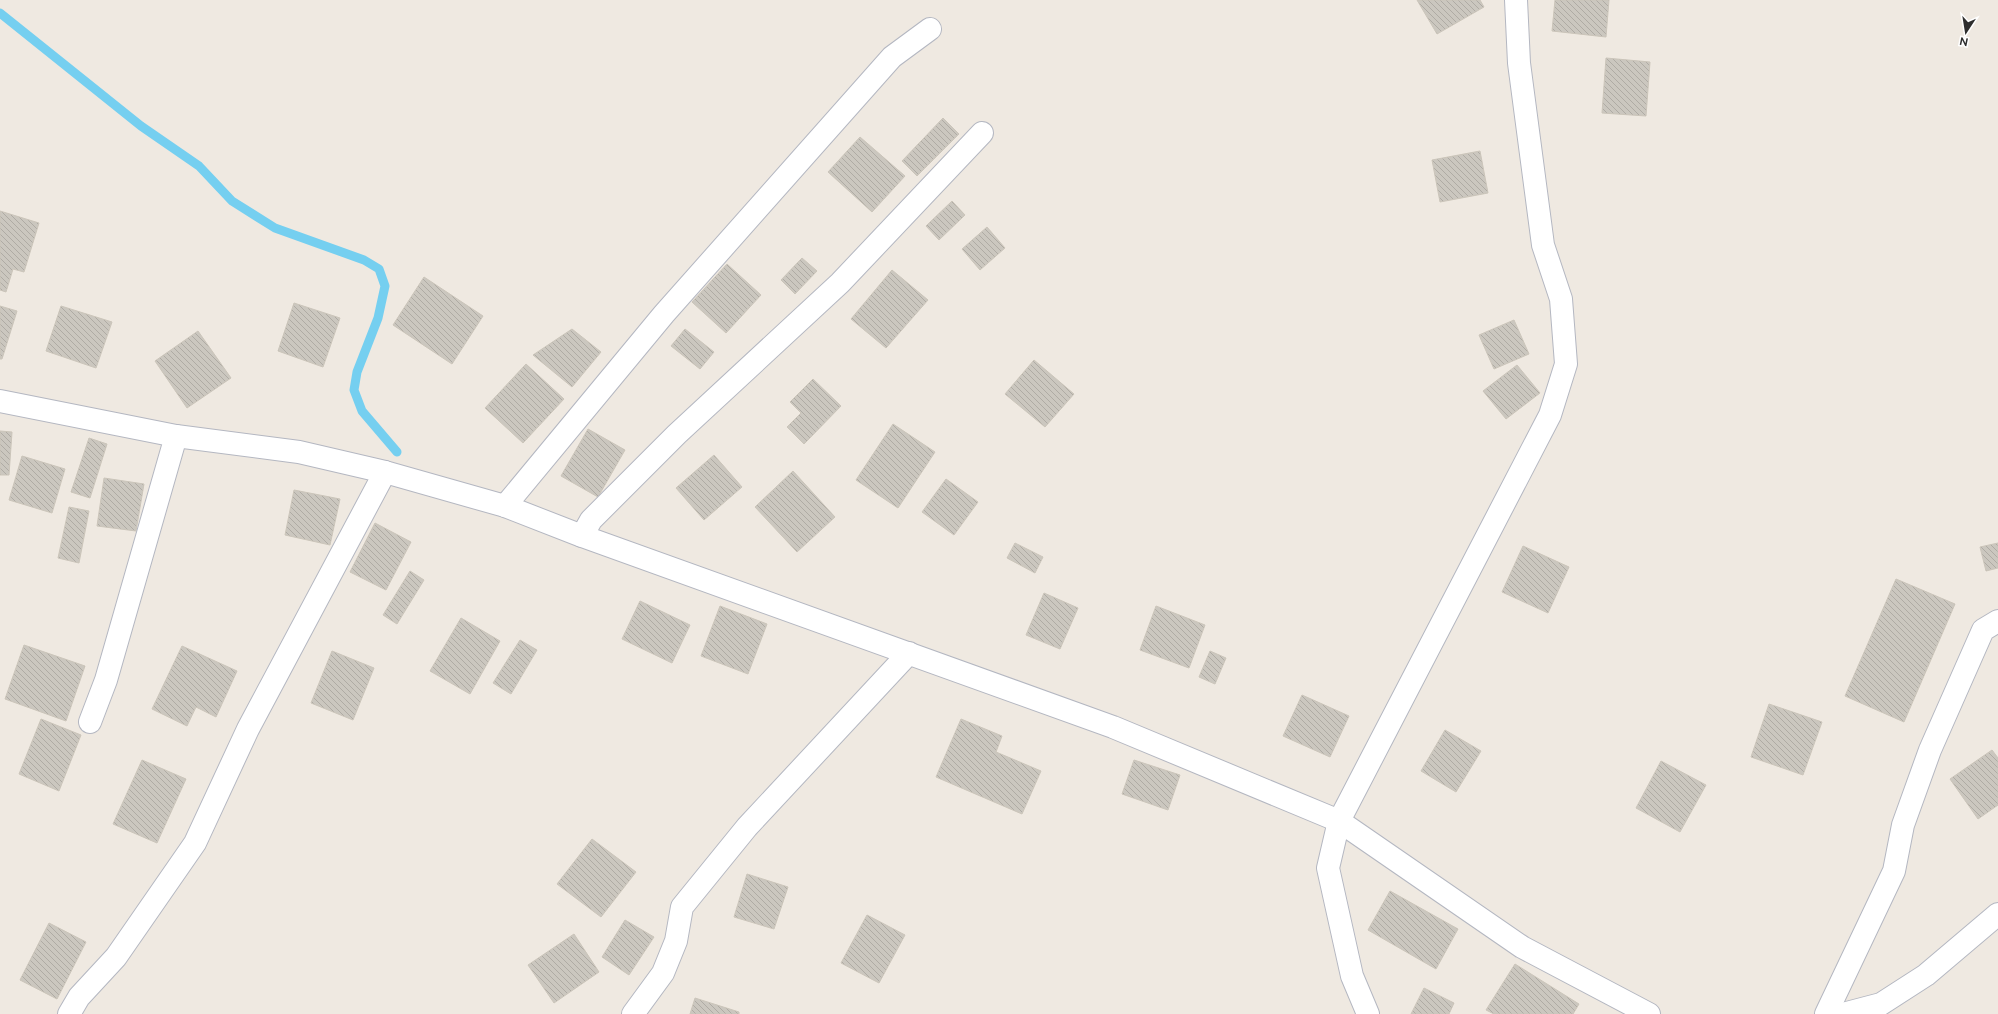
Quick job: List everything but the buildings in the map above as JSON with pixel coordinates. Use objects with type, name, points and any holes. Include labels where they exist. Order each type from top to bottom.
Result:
[{"type":"street","points":[[1368,1014],[1352,976],[1329,872],[1330,860],[1339,821],[1550,415],[1566,364],[1561,299],[1543,245],[1519,63],[1516,0]]},
{"type":"street","points":[[505,506],[664,314],[892,57],[930,29]]},
{"type":"street","points":[[582,536],[592,520],[677,434],[840,283],[982,133]]},
{"type":"street","points":[[0,401],[176,436],[299,452],[386,472],[505,506],[582,536],[1113,727],[1339,821],[1522,947],[1649,1014]]},
{"type":"street","points":[[90,722],[106,680],[176,436]]},
{"type":"street","points":[[69,1014],[79,997],[116,957],[195,842],[248,729],[386,472]]},
{"type":"street","points":[[1826,1014],[1894,871],[1903,825],[1930,750],[1983,630],[1998,620]]},
{"type":"street","points":[[633,1014],[663,973],[676,941],[682,907],[746,827],[909,654]]},
{"type":"street","points":[[1843,1014],[1883,1009],[1998,914]]},
{"type":"waterway","points":[[0,13],[141,126],[199,166],[232,201],[275,228],[364,260],[379,269],[385,286],[378,318],[357,372],[354,390],[362,411],[397,452]]}]
